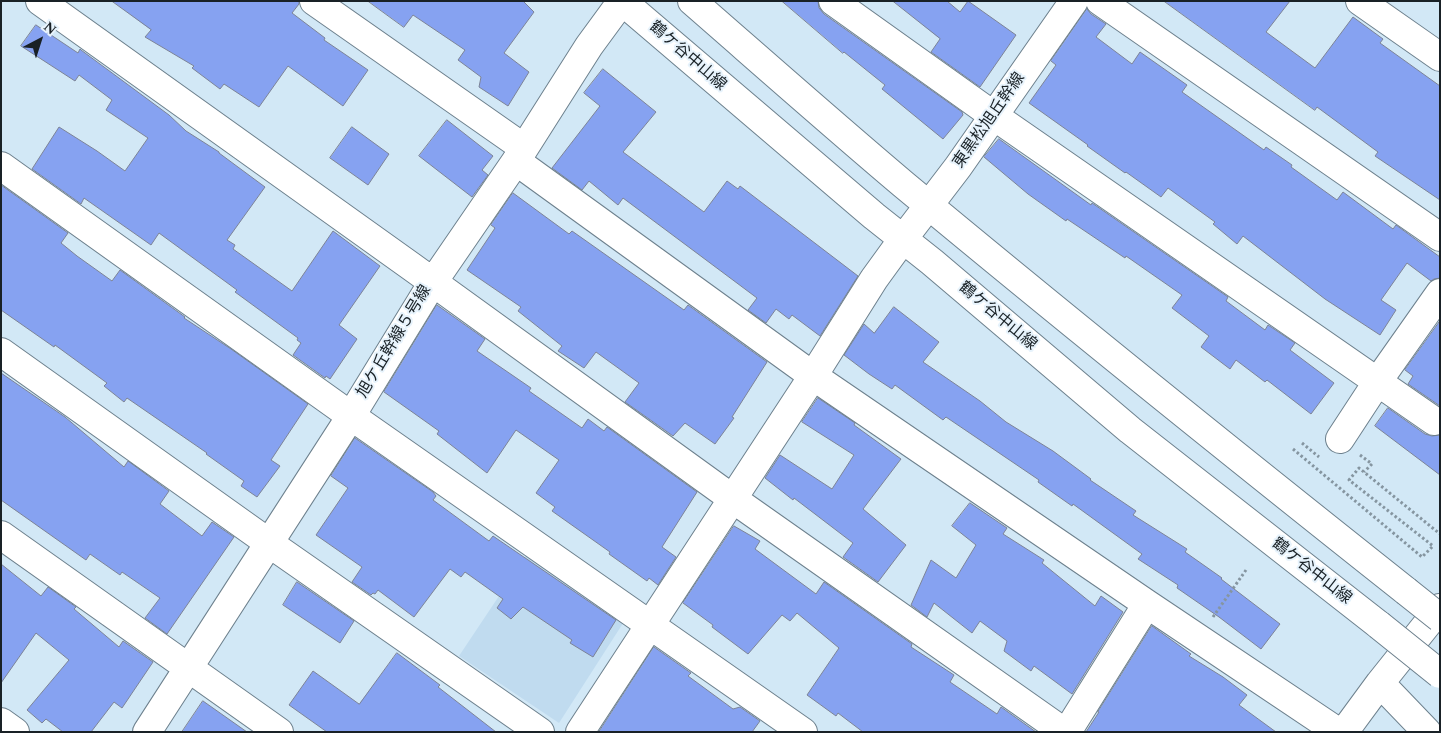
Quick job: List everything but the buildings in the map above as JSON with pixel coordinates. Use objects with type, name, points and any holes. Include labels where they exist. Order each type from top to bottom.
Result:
[{"type":"street","name":"旭ケ丘幹線５号線","points":[[40,1],[434,282],[351,416],[147,732]]},
{"type":"street","points":[[314,1],[813,376],[1338,732]]},
{"type":"street","points":[[622,1],[590,46],[434,282],[733,499],[1065,732],[1147,604]]},
{"type":"street","name":"鶴ケ谷中山線","points":[[622,1],[867,210],[932,262],[1130,430],[1440,674]]},
{"type":"street","points":[[692,1],[929,205],[1273,485],[1440,618]]},
{"type":"street","points":[[833,1],[994,116],[1434,421]]},
{"type":"street","name":"東黒松旭丘幹線","points":[[580,732],[813,376],[874,279],[994,116],[1074,1]]},
{"type":"street","points":[[1100,1],[1440,237]]},
{"type":"street","points":[[1360,1],[1440,57]]},
{"type":"street","points":[[1,166],[351,416],[803,732]]},
{"type":"street","points":[[1347,445],[1378,381],[1440,293]]},
{"type":"street","points":[[1,352],[269,543],[540,732]]},
{"type":"street","points":[[1,535],[279,732]]},
{"type":"street","points":[[1344,732],[1380,683],[1440,608]]},
{"type":"street","points":[[1380,683],[1427,732]]},
{"type":"street","points":[[1,722],[16,732]]},
{"type":"path","points":[[1302,443],[1319,458]]},
{"type":"path","points":[[1347,445],[1372,464],[1364,472]]},
{"type":"path","points":[[1293,449],[1422,557],[1433,546],[1349,480],[1359,468],[1440,534]]},
{"type":"path","points":[[1199,639],[1246,570]]},
{"type":"shaded area","points":[[531,548],[627,617],[559,723],[459,656]]}]
